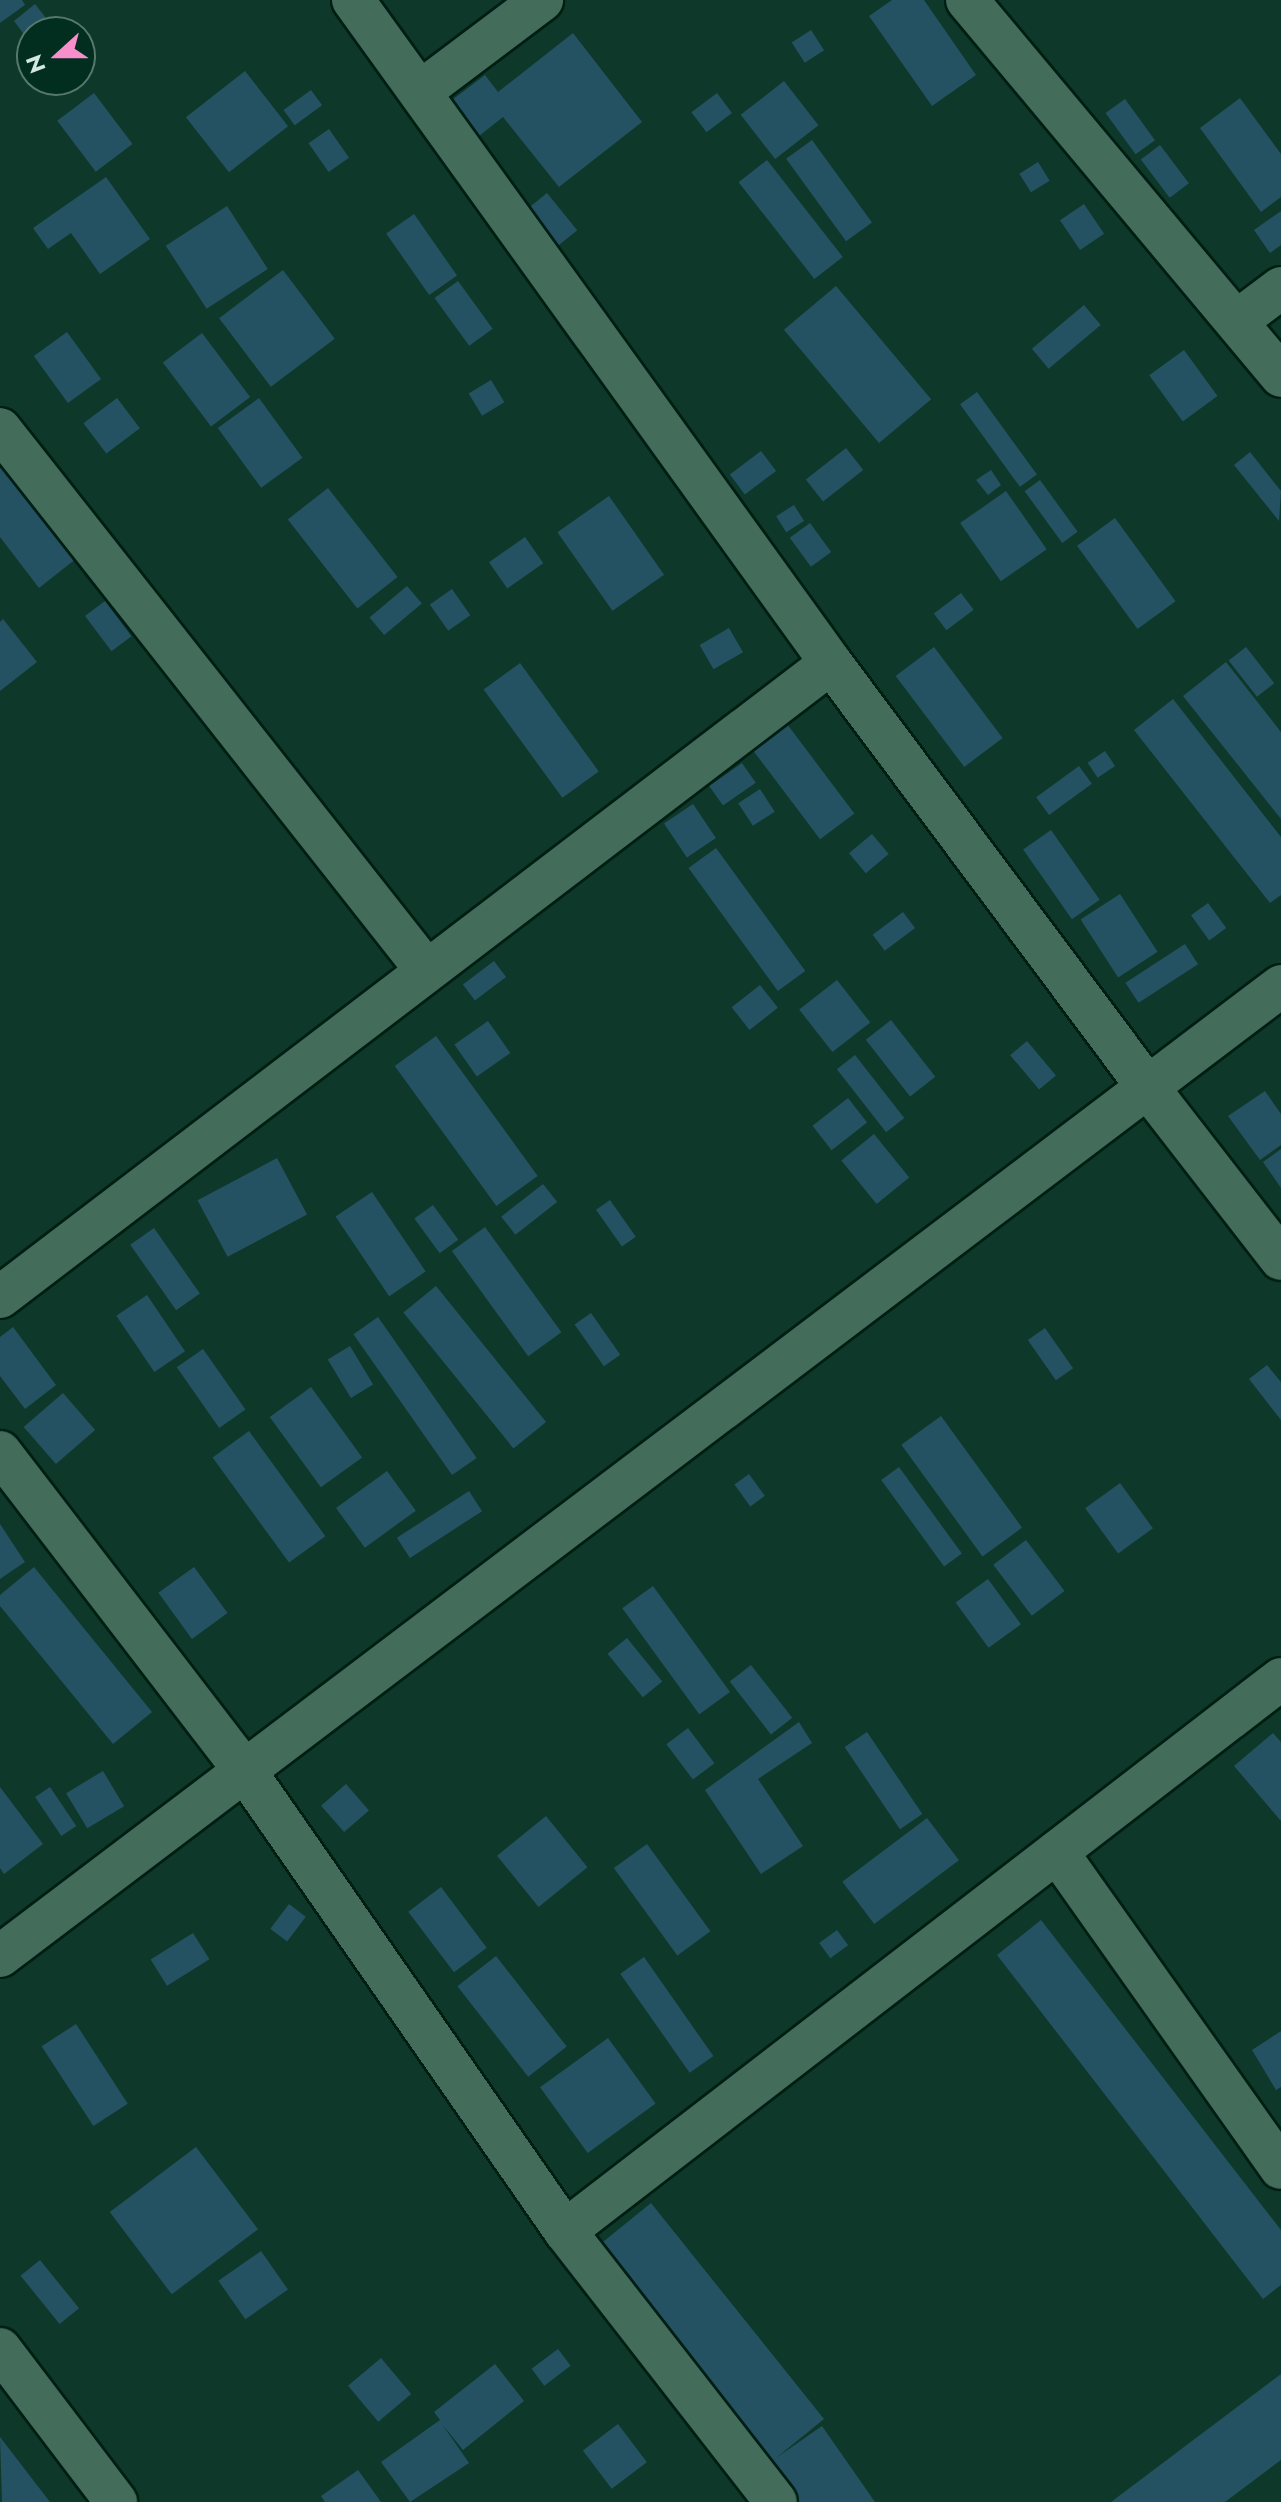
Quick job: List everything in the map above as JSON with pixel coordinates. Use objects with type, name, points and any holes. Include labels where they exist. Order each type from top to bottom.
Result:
[{"type":"street","points":[[353,0],[831,663],[1149,1089],[1281,1259]]},
{"type":"street","points":[[420,92],[542,0]]},
{"type":"street","points":[[967,0],[1281,376]]},
{"type":"street","points":[[1237,321],[1281,288]]},
{"type":"street","points":[[0,429],[426,970]]},
{"type":"street","points":[[0,1297],[831,663]]},
{"type":"street","points":[[0,1956],[1149,1089],[1281,986]]},
{"type":"street","points":[[0,1452],[245,1771],[565,2231],[776,2502]]},
{"type":"street","points":[[565,2231],[1281,1679]]},
{"type":"street","points":[[1057,1852],[1281,2168]]},
{"type":"street","points":[[0,2349],[116,2502]]},
{"type":"building","points":[[0,0],[22,0],[25,5],[0,23]]},
{"type":"building","points":[[892,0],[924,0],[976,75],[932,106],[869,16]]},
{"type":"building","points":[[35,4],[44,16],[20,16]]},
{"type":"building","points":[[811,30],[824,50],[805,63],[792,43]]},
{"type":"building","points":[[573,33],[642,122],[559,187],[503,117],[479,136],[452,100],[485,75],[498,92]]},
{"type":"building","points":[[245,71],[288,126],[229,172],[186,117]]},
{"type":"building","points":[[784,81],[818,125],[775,159],[741,115]]},
{"type":"building","points":[[311,90],[322,105],[295,125],[283,110]]},
{"type":"building","points":[[717,93],[732,113],[706,132],[691,112]]},
{"type":"building","points":[[90,96],[96,96],[133,144],[96,172],[57,121]]},
{"type":"building","points":[[1240,98],[1281,154],[1281,197],[1261,212],[1200,128]]},
{"type":"building","points":[[1125,99],[1155,140],[1136,154],[1106,113]]},
{"type":"building","points":[[329,129],[349,158],[329,172],[309,143]]},
{"type":"building","points":[[812,140],[872,223],[846,241],[786,159]]},
{"type":"building","points":[[1160,145],[1189,183],[1170,198],[1141,159]]},
{"type":"building","points":[[767,160],[843,257],[814,279],[739,182]]},
{"type":"building","points":[[1038,162],[1050,181],[1031,192],[1019,174]]},
{"type":"building","points":[[106,177],[150,239],[100,274],[71,233],[48,249],[33,228]]},
{"type":"building","points":[[547,193],[577,230],[556,247],[526,210]]},
{"type":"building","points":[[1084,204],[1104,234],[1080,250],[1060,220]]},
{"type":"building","points":[[227,206],[268,269],[207,309],[166,246]]},
{"type":"building","points":[[1281,211],[1281,245],[1270,253],[1254,230]]},
{"type":"building","points":[[414,214],[457,275],[429,295],[386,234]]},
{"type":"building","points":[[283,270],[335,339],[271,387],[219,318]]},
{"type":"building","points":[[458,281],[493,329],[469,346],[435,298]]},
{"type":"building","points":[[836,286],[931,399],[879,443],[784,330]]},
{"type":"building","points":[[1084,305],[1101,325],[1049,369],[1032,349]]},
{"type":"building","points":[[67,332],[101,379],[68,403],[34,356]]},
{"type":"building","points":[[202,333],[250,397],[211,426],[163,362]]},
{"type":"building","points":[[1184,350],[1218,396],[1183,421],[1149,375]]},
{"type":"building","points":[[491,380],[504,402],[482,416],[469,393]]},
{"type":"building","points":[[977,392],[1037,475],[1020,487],[960,404]]},
{"type":"building","points":[[117,398],[140,428],[106,454],[83,423]]},
{"type":"building","points":[[259,398],[302,458],[261,488],[218,428]]},
{"type":"building","points":[[846,448],[863,470],[823,501],[806,479]]},
{"type":"building","points":[[761,451],[776,471],[745,494],[730,474]]},
{"type":"building","points":[[1250,452],[1281,491],[1279,521],[1234,465]]},
{"type":"building","points":[[0,458],[77,558],[39,588],[0,537]]},
{"type":"building","points":[[991,470],[1001,485],[988,495],[976,480]]},
{"type":"building","points":[[1040,480],[1078,532],[1062,543],[1025,491]]},
{"type":"building","points":[[328,488],[398,577],[357,608],[288,519]]},
{"type":"building","points":[[1006,491],[1047,549],[1001,581],[960,523]]},
{"type":"building","points":[[609,496],[664,575],[612,611],[557,532]]},
{"type":"building","points":[[794,505],[804,521],[786,532],[776,516]]},
{"type":"building","points":[[1115,518],[1176,601],[1138,629],[1077,546]]},
{"type":"building","points":[[810,523],[831,552],[811,567],[790,538]]},
{"type":"building","points":[[525,537],[543,563],[507,588],[489,562]]},
{"type":"building","points":[[407,586],[422,604],[384,635],[369,617]]},
{"type":"building","points":[[452,589],[470,615],[448,631],[430,604]]},
{"type":"building","points":[[961,593],[974,610],[946,630],[934,613]]},
{"type":"building","points":[[105,601],[131,636],[112,651],[85,616]]},
{"type":"building","points":[[3,619],[37,662],[0,691],[0,622]]},
{"type":"building","points":[[729,628],[743,652],[714,669],[700,645]]},
{"type":"building","points":[[934,647],[1003,738],[964,767],[896,676]]},
{"type":"building","points":[[1246,647],[1274,683],[1257,697],[1229,661]]},
{"type":"building","points":[[1226,662],[1281,732],[1281,819],[1183,696]]},
{"type":"building","points":[[520,663],[599,771],[562,798],[484,689]]},
{"type":"building","points":[[1173,699],[1281,837],[1281,895],[1270,903],[1134,730]]},
{"type":"building","points":[[787,724],[854,813],[820,839],[753,750]]},
{"type":"building","points":[[1105,751],[1115,766],[1098,778],[1088,763]]},
{"type":"building","points":[[742,763],[756,783],[723,806],[709,786]]},
{"type":"building","points":[[1079,766],[1092,784],[1049,815],[1036,797]]},
{"type":"building","points":[[760,789],[775,812],[753,826],[738,803]]},
{"type":"building","points":[[693,804],[716,838],[687,858],[664,824]]},
{"type":"building","points":[[1051,830],[1100,900],[1072,919],[1023,850]]},
{"type":"building","points":[[872,834],[889,854],[866,873],[849,853]]},
{"type":"building","points":[[716,848],[805,971],[778,991],[688,868]]},
{"type":"building","points":[[1120,894],[1158,952],[1118,977],[1081,920]]},
{"type":"building","points":[[1208,903],[1226,928],[1209,940],[1191,915]]},
{"type":"building","points":[[903,912],[915,928],[885,951],[873,935]]},
{"type":"building","points":[[1185,944],[1198,964],[1139,1003],[1125,983]]},
{"type":"building","points":[[494,961],[506,977],[475,1000],[463,984]]},
{"type":"building","points":[[837,980],[870,1023],[832,1052],[799,1010]]},
{"type":"building","points":[[760,985],[778,1008],[749,1030],[732,1007]]},
{"type":"building","points":[[891,1020],[935,1077],[910,1096],[866,1040]]},
{"type":"building","points":[[488,1021],[510,1053],[477,1076],[454,1045]]},
{"type":"building","points":[[436,1036],[538,1176],[496,1206],[395,1066]]},
{"type":"building","points":[[1027,1041],[1056,1075],[1039,1090],[1010,1055]]},
{"type":"building","points":[[855,1055],[904,1118],[886,1132],[837,1069]]},
{"type":"building","points":[[1265,1091],[1281,1114],[1281,1145],[1260,1160],[1228,1116]]},
{"type":"building","points":[[848,1098],[867,1122],[832,1150],[813,1126]]},
{"type":"building","points":[[874,1134],[909,1178],[877,1204],[841,1160]]},
{"type":"building","points":[[1281,1149],[1281,1188],[1263,1162]]},
{"type":"building","points":[[277,1158],[307,1215],[228,1257],[198,1200]]},
{"type":"building","points":[[543,1184],[557,1202],[515,1235],[501,1217]]},
{"type":"building","points":[[372,1192],[426,1272],[389,1296],[336,1217]]},
{"type":"building","points":[[610,1200],[636,1237],[622,1247],[596,1210]]},
{"type":"building","points":[[433,1205],[458,1240],[440,1253],[414,1219]]},
{"type":"building","points":[[485,1227],[561,1332],[528,1356],[452,1251]]},
{"type":"building","points":[[154,1228],[200,1294],[176,1310],[130,1245]]},
{"type":"building","points":[[436,1286],[546,1422],[513,1448],[403,1312]]},
{"type":"building","points":[[147,1295],[185,1351],[154,1372],[116,1316]]},
{"type":"building","points":[[591,1313],[620,1355],[604,1366],[575,1324]]},
{"type":"building","points":[[378,1317],[477,1458],[452,1475],[353,1334]]},
{"type":"building","points":[[13,1327],[56,1385],[25,1409],[0,1376],[0,1337]]},
{"type":"building","points":[[1045,1328],[1073,1368],[1056,1380],[1028,1340]]},
{"type":"building","points":[[350,1346],[373,1385],[351,1398],[328,1359]]},
{"type":"building","points":[[203,1349],[245,1410],[219,1428],[177,1367]]},
{"type":"building","points":[[1267,1365],[1281,1382],[1281,1420],[1249,1379]]},
{"type":"building","points":[[311,1387],[362,1457],[321,1487],[270,1417]]},
{"type":"building","points":[[63,1393],[95,1430],[56,1464],[24,1427]]},
{"type":"building","points":[[941,1416],[1022,1528],[982,1556],[901,1445]]},
{"type":"building","points":[[249,1431],[325,1536],[289,1563],[213,1457]]},
{"type":"building","points":[[899,1467],[962,1554],[944,1566],[881,1480]]},
{"type":"building","points":[[387,1471],[416,1511],[365,1548],[336,1508]]},
{"type":"building","points":[[749,1474],[765,1496],[750,1506],[734,1485]]},
{"type":"building","points":[[1120,1483],[1153,1528],[1118,1554],[1085,1508]]},
{"type":"building","points":[[469,1491],[482,1511],[410,1558],[397,1538]]},
{"type":"building","points":[[0,1524],[25,1562],[0,1579]]},
{"type":"building","points":[[1026,1540],[1065,1591],[1032,1616],[993,1565]]},
{"type":"building","points":[[34,1567],[152,1712],[113,1744],[0,1606],[0,1595]]},
{"type":"building","points":[[194,1567],[228,1613],[192,1639],[158,1593]]},
{"type":"building","points":[[988,1579],[1021,1624],[989,1648],[956,1603]]},
{"type":"building","points":[[653,1586],[730,1692],[699,1714],[622,1608]]},
{"type":"building","points":[[627,1638],[662,1682],[643,1697],[608,1654]]},
{"type":"building","points":[[751,1665],[792,1718],[771,1734],[730,1682]]},
{"type":"building","points":[[799,1722],[812,1743],[758,1779],[803,1846],[761,1874],[705,1790]]},
{"type":"building","points":[[688,1728],[714,1763],[693,1779],[666,1744]]},
{"type":"building","points":[[867,1732],[922,1814],[900,1829],[845,1747]]},
{"type":"building","points":[[1273,1733],[1281,1742],[1281,1821],[1234,1766]]},
{"type":"building","points":[[103,1771],[124,1806],[87,1828],[66,1793]]},
{"type":"building","points":[[346,1784],[369,1810],[344,1832],[321,1806]]},
{"type":"building","points":[[0,1787],[43,1844],[4,1874],[0,1868]]},
{"type":"building","points":[[50,1787],[76,1826],[61,1836],[35,1797]]},
{"type":"building","points":[[546,1816],[588,1867],[539,1907],[497,1856]]},
{"type":"building","points":[[927,1818],[959,1860],[874,1924],[842,1882]]},
{"type":"building","points":[[647,1844],[710,1931],[677,1955],[614,1868]]},
{"type":"building","points":[[441,1887],[487,1948],[454,1972],[408,1912]]},
{"type":"building","points":[[289,1904],[306,1917],[287,1941],[270,1929]]},
{"type":"building","points":[[1041,1920],[1281,2230],[1281,2285],[1263,2299],[997,1955]]},
{"type":"building","points":[[837,1930],[848,1945],[830,1958],[819,1943]]},
{"type":"building","points":[[193,1933],[209,1959],[167,1986],[151,1959]]},
{"type":"building","points":[[496,1956],[567,2047],[528,2077],[457,1986]]},
{"type":"building","points":[[644,1957],[713,2056],[690,2073],[620,1974]]},
{"type":"building","points":[[76,2024],[128,2104],[93,2126],[42,2046]]},
{"type":"building","points":[[1281,2031],[1281,2087],[1276,2090],[1252,2050]]},
{"type":"building","points":[[608,2038],[656,2104],[588,2153],[540,2087]]},
{"type":"building","points":[[196,2147],[258,2229],[172,2294],[110,2212]]},
{"type":"building","points":[[651,2203],[824,2419],[776,2458],[822,2426],[875,2502],[791,2502],[593,2250]]},
{"type":"building","points":[[261,2251],[288,2290],[245,2319],[218,2281]]},
{"type":"building","points":[[40,2260],[79,2308],[60,2324],[21,2276]]},
{"type":"building","points":[[558,2349],[571,2366],[544,2386],[532,2369]]},
{"type":"building","points":[[381,2358],[411,2394],[378,2422],[348,2386]]},
{"type":"building","points":[[495,2364],[524,2401],[463,2450],[442,2424],[469,2463],[410,2502],[381,2462],[440,2420],[434,2412]]},
{"type":"building","points":[[1281,2374],[1281,2460],[1225,2502],[1111,2502]]},
{"type":"building","points":[[618,2424],[647,2462],[612,2489],[583,2450]]},
{"type":"building","points":[[0,2437],[50,2502],[2,2502]]},
{"type":"building","points":[[358,2470],[381,2502],[325,2502],[321,2496]]}]
